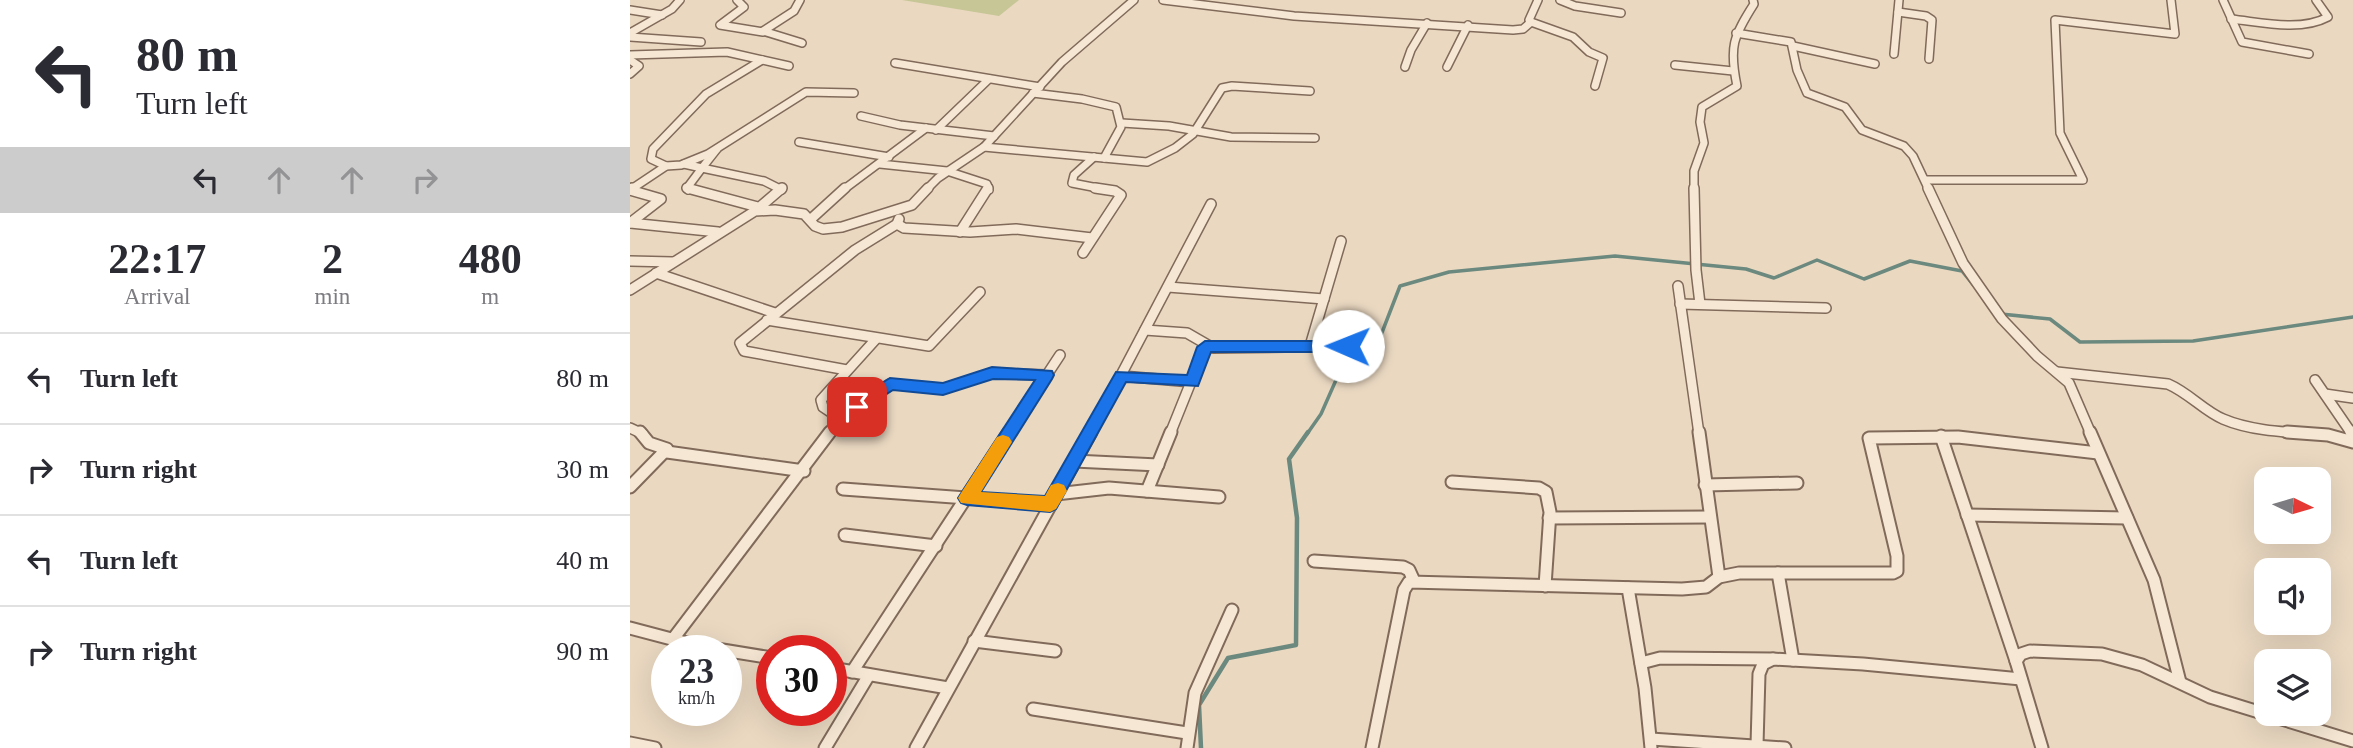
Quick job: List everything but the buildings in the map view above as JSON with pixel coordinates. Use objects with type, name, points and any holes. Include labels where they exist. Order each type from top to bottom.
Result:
[{"type":"street","points":[[630,35],[663,15],[680,0]]},
{"type":"street","points":[[737,0],[744,8],[720,25],[763,32],[802,43]]},
{"type":"street","points":[[763,32],[794,11],[800,0]]},
{"type":"street","points":[[717,149],[687,188],[689,191],[765,209],[796,212],[811,219],[815,226],[832,229],[904,209],[912,205],[947,171],[984,147],[1083,43],[1134,0]]},
{"type":"street","points":[[1163,0],[1294,16],[1521,30],[1531,22],[1538,0]]},
{"type":"street","points":[[1560,0],[1575,6],[1621,13]]},
{"type":"street","points":[[1700,304],[1696,266],[1694,172],[1704,143],[1700,122],[1702,107],[1716,100],[1722,93],[1735,88],[1735,33],[1754,4],[1753,0]]},
{"type":"street","points":[[1894,54],[1899,0]]},
{"type":"street","points":[[1926,180],[2083,180],[2060,132],[2055,20],[2070,19],[2175,34],[2171,0]]},
{"type":"street","points":[[2223,0],[2239,39],[2248,45],[2309,54]]},
{"type":"street","points":[[2231,19],[2297,24],[2323,21],[2328,17],[2316,0]]},
{"type":"street","points":[[630,10],[663,15]]},
{"type":"street","points":[[1898,12],[1926,16],[1932,20],[1929,60]]},
{"type":"street","points":[[1531,22],[1573,37],[1589,51],[1603,58],[1595,86]]},
{"type":"street","points":[[1405,67],[1411,50],[1427,23]]},
{"type":"street","points":[[1447,67],[1468,25]]},
{"type":"street","points":[[1735,33],[1789,41],[1793,46],[1804,90],[1845,107],[1862,130],[1909,149],[1963,263],[1999,315],[2037,356],[2069,383],[2154,580],[2180,682]]},
{"type":"street","points":[[630,35],[701,43]]},
{"type":"street","points":[[1793,46],[1875,64]]},
{"type":"street","points":[[630,55],[727,52],[789,66]]},
{"type":"street","points":[[630,60],[639,66],[630,74]]},
{"type":"street","points":[[666,166],[652,159],[653,149],[706,94],[762,60]]},
{"type":"street","points":[[895,63],[1040,87]]},
{"type":"street","points":[[1675,65],[1733,71]]},
{"type":"street","points":[[936,130],[989,79]]},
{"type":"street","points":[[984,147],[1147,162],[1164,155],[1198,132],[1220,90],[1226,86],[1310,91]]},
{"type":"street","points":[[630,190],[666,166],[684,164],[717,149],[806,92],[854,93]]},
{"type":"street","points":[[1033,93],[1118,109],[1122,123],[1120,135],[1104,158]]},
{"type":"street","points":[[861,116],[936,130],[994,136]]},
{"type":"street","points":[[1122,123],[1170,127],[1231,137],[1315,138]]},
{"type":"street","points":[[811,219],[855,179],[880,164],[926,128]]},
{"type":"street","points":[[799,142],[889,157]]},
{"type":"street","points":[[1083,253],[1121,195],[1115,191],[1072,183],[1074,175],[1094,157]]},
{"type":"street","points":[[684,164],[781,186],[783,188],[761,206],[765,209]]},
{"type":"street","points":[[880,164],[947,171],[979,180],[989,187],[986,196],[960,232]]},
{"type":"street","points":[[630,190],[661,199],[630,223]]},
{"type":"street","points":[[916,748],[1122,376],[1211,204]]},
{"type":"street","points":[[630,290],[743,217],[765,209]]},
{"type":"street","points":[[847,370],[744,351],[740,347],[744,339],[771,316],[855,250],[897,225],[904,209]]},
{"type":"street","points":[[630,223],[719,233]]},
{"type":"street","points":[[897,225],[904,228],[960,232],[1016,229],[1093,238]]},
{"type":"street","points":[[1310,346],[1341,241]]},
{"type":"street","points":[[630,261],[674,262]]},
{"type":"street","points":[[656,273],[771,316],[876,339],[929,346],[980,292]]},
{"type":"street","points":[[1168,286],[1324,299]]},
{"type":"street","points":[[1678,286],[1718,578]]},
{"type":"street","points":[[1680,303],[1826,308]]},
{"type":"street","points":[[1145,330],[1184,332],[1191,334],[1205,347],[1348,346]]},
{"type":"street","points":[[837,422],[838,417],[820,404],[876,339]]},
{"type":"street","points":[[1147,491],[1205,347]]},
{"type":"street","points":[[852,672],[1059,355]]},
{"type":"street","points":[[2056,372],[2168,384],[2185,391],[2222,419],[2280,432],[2328,435],[2353,442]]},
{"type":"street","points":[[676,635],[804,471],[837,422],[890,384],[943,389],[992,373],[1046,375]]},
{"type":"street","points":[[1122,376],[1192,382]]},
{"type":"street","points":[[2315,380],[2353,435]]},
{"type":"street","points":[[2325,394],[2353,398]]},
{"type":"street","points":[[630,428],[643,433],[649,443],[664,447],[667,452]]},
{"type":"street","points":[[1372,748],[1405,590],[1409,582],[1696,589],[1706,587],[1718,578],[1739,573],[1897,571],[1897,556],[1869,438],[1941,436],[2098,453]]},
{"type":"street","points":[[1941,436],[2042,748]]},
{"type":"street","points":[[667,452],[804,471]]},
{"type":"street","points":[[630,487],[667,452]]},
{"type":"street","points":[[1074,461],[1158,465]]},
{"type":"street","points":[[1452,482],[1539,488],[1548,496],[1545,586]]},
{"type":"street","points":[[1705,485],[1797,484]]},
{"type":"street","points":[[843,489],[967,498],[1053,499],[1095,488],[1219,498]]},
{"type":"street","points":[[1967,515],[2127,518]]},
{"type":"street","points":[[1549,518],[1710,517]]},
{"type":"street","points":[[845,535],[936,546]]},
{"type":"street","points":[[1314,561],[1403,567],[1409,570],[1415,581]]},
{"type":"street","points":[[1778,573],[1793,660]]},
{"type":"street","points":[[1628,589],[1651,744],[1757,745],[1785,748]]},
{"type":"street","points":[[1186,748],[1196,684],[1232,610]]},
{"type":"street","points":[[630,628],[657,635]]},
{"type":"street","points":[[974,641],[1055,650]]},
{"type":"street","points":[[2016,661],[2021,654],[2030,652],[2102,654],[2142,665],[2210,697],[2348,742]]},
{"type":"street","points":[[1641,663],[1660,658],[1773,659],[1863,664],[2021,679]]},
{"type":"street","points":[[1757,745],[1759,674],[1763,664],[1773,659]]},
{"type":"street","points":[[847,671],[948,688]]},
{"type":"street","points":[[825,748],[869,675]]},
{"type":"street","points":[[1033,709],[1187,733]]},
{"type":"street","points":[[630,743],[655,748]]},
{"type":"green space","points":[[902,0],[1019,0],[999,16]]},
{"type":"waterway","points":[[1307,434],[1321,414],[1340,371],[1381,335],[1400,286],[1449,272],[1615,256],[1746,269],[1774,278],[1817,260],[1864,279],[1910,261],[1962,271],[1975,287]]},
{"type":"waterway","points":[[2001,314],[2050,319],[2080,342],[2193,341],[2353,317]]},
{"type":"waterway","points":[[1201,748],[1199,705],[1228,658],[1296,645],[1297,518],[1289,459],[1308,432]]},
{"type":"slow traffic","points":[[1003,442],[967,498],[1050,504],[1058,491]]},
{"type":"route","points":[[857,407],[890,384],[943,389],[992,373],[1046,375],[967,498],[1050,504],[1122,376],[1192,382],[1205,347],[1348,346]]}]
